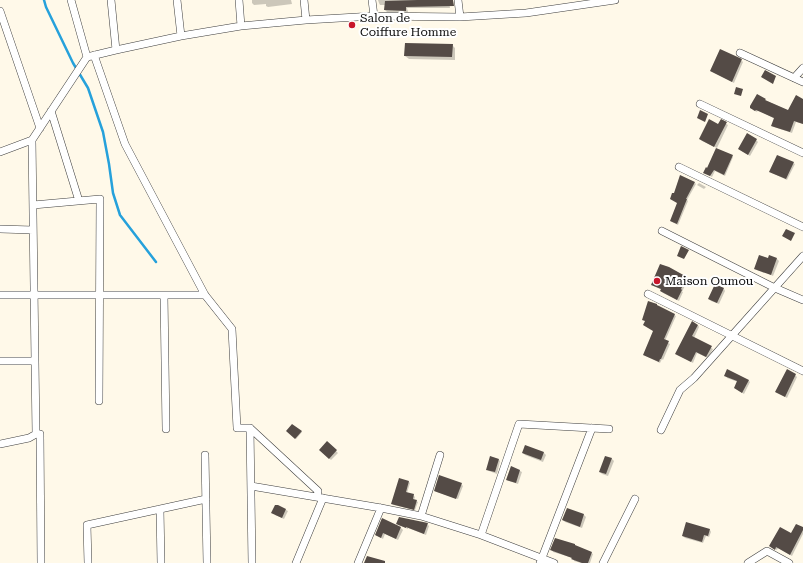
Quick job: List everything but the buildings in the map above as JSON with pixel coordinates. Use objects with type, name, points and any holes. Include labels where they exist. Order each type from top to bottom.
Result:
[{"type":"street","points":[[71,0],[87,57]]},
{"type":"street","points":[[112,0],[116,50]]},
{"type":"street","points":[[177,0],[181,36]]},
{"type":"street","points":[[239,0],[241,26]]},
{"type":"street","points":[[304,0],[306,20]]},
{"type":"street","points":[[372,0],[374,16]]},
{"type":"street","points":[[458,0],[460,17]]},
{"type":"street","points":[[559,0],[560,8]]},
{"type":"street","points":[[36,434],[32,140],[87,57],[181,36],[241,26],[374,16],[460,17],[526,13],[615,0]]},
{"type":"street","points":[[0,11],[40,128]]},
{"type":"street","points":[[740,53],[803,82]]},
{"type":"street","points":[[94,55],[125,144],[205,295],[232,329],[237,428],[250,428],[318,490],[320,498],[296,563]]},
{"type":"street","points":[[794,78],[803,68]]},
{"type":"street","points":[[700,104],[803,153]]},
{"type":"street","points":[[51,111],[79,201]]},
{"type":"street","points":[[0,152],[32,140]]},
{"type":"street","points":[[679,168],[803,227]]},
{"type":"street","points":[[33,204],[100,199],[99,402]]},
{"type":"street","points":[[0,230],[33,230]]},
{"type":"street","points":[[662,231],[775,288],[803,300]]},
{"type":"street","points":[[660,430],[680,390],[694,378],[803,256]]},
{"type":"street","points":[[648,294],[803,371]]},
{"type":"street","points":[[0,295],[205,295]]},
{"type":"street","points":[[164,295],[166,429]]},
{"type":"street","points":[[0,361],[35,361]]},
{"type":"street","points":[[481,535],[519,424],[609,428]]},
{"type":"street","points":[[250,428],[252,563]]},
{"type":"street","points":[[540,561],[592,428]]},
{"type":"street","points":[[0,444],[28,438],[36,434]]},
{"type":"street","points":[[36,434],[40,434],[41,563]]},
{"type":"street","points":[[205,455],[207,563]]},
{"type":"street","points":[[421,516],[440,455]]},
{"type":"street","points":[[251,486],[421,516],[481,535],[540,561],[554,563]]},
{"type":"street","points":[[88,563],[87,525],[206,499]]},
{"type":"street","points":[[603,563],[635,499]]},
{"type":"street","points":[[358,563],[381,508]]},
{"type":"street","points":[[160,509],[161,563]]},
{"type":"street","points":[[751,562],[767,551],[788,563]]},
{"type":"waterway","points":[[44,0],[73,63],[88,88],[103,132],[113,193],[120,215],[156,262]]},
{"type":"place","name":"Salon de Coiffure Homme","points":[[352,25]]},
{"type":"place","name":"Maison Oumou","points":[[657,281]]}]
